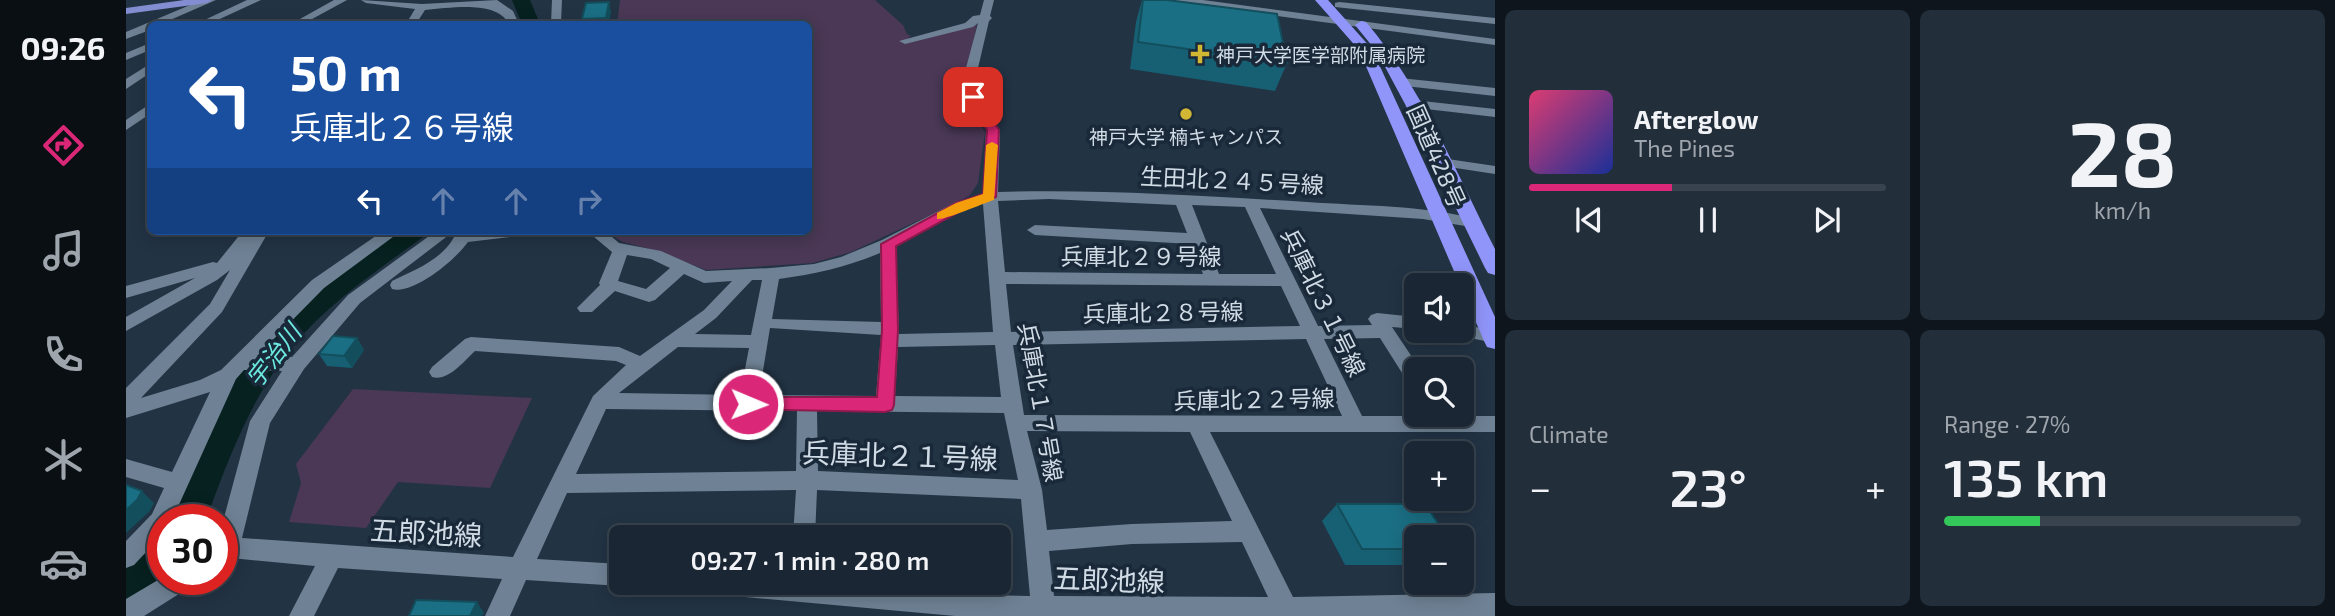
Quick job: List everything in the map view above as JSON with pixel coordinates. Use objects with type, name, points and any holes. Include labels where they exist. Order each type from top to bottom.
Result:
[{"type":"highway","name":"国道428号","points":[[1321,0],[1359,23],[1383,51],[1413,104],[1471,222],[1487,238],[1495,268]]},
{"type":"highway","name":"国道428号","points":[[1338,8],[1365,49],[1494,339]]},
{"type":"main road","points":[[126,4],[154,0]]},
{"type":"main road","points":[[126,11],[209,0]]},
{"type":"street","points":[[161,21],[209,0]]},
{"type":"street","points":[[208,21],[256,0]]},
{"type":"street","points":[[302,21],[342,0]]},
{"type":"street","points":[[366,0],[422,7],[492,2],[509,13],[513,21]]},
{"type":"street","points":[[556,21],[557,0]]},
{"type":"street","name":"兵庫北１７号線","points":[[989,0],[987,18],[972,68],[973,97],[993,130],[990,197],[1003,340],[1013,414],[1031,489],[1044,612]]},
{"type":"street","points":[[1183,0],[1338,8],[1495,21]]},
{"type":"street","points":[[413,21],[422,7]]},
{"type":"street","points":[[905,41],[969,25],[977,18],[987,18]]},
{"type":"street","points":[[1359,23],[1495,42]]},
{"type":"street","points":[[126,36],[147,27]]},
{"type":"street","points":[[126,57],[147,48]]},
{"type":"street","points":[[126,65],[147,68]]},
{"type":"street","points":[[126,85],[147,71]]},
{"type":"street","points":[[1400,82],[1495,92]]},
{"type":"street","points":[[1413,104],[1494,115]]},
{"type":"street","points":[[126,126],[147,110]]},
{"type":"street","points":[[1441,162],[1495,170]]},
{"type":"street","name":"生田北２４５号線","points":[[600,235],[614,247],[655,255],[704,277],[771,274],[814,269],[846,261],[888,244],[961,205],[990,197],[1049,194],[1250,203],[1440,217],[1471,222]]},
{"type":"street","points":[[1182,200],[1213,279]]},
{"type":"street","name":"兵庫北３１号線","points":[[1250,203],[1354,422]]},
{"type":"street","points":[[1035,230],[1197,239]]},
{"type":"street","points":[[126,325],[211,276],[228,263],[248,235]]},
{"type":"street","points":[[126,401],[216,308],[259,235]]},
{"type":"street","points":[[126,410],[206,386],[238,367],[318,284],[387,235]]},
{"type":"street","points":[[237,504],[260,421],[297,364],[354,299],[455,235]]},
{"type":"street","points":[[398,285],[444,260],[456,250],[458,235]]},
{"type":"street","points":[[885,405],[890,335],[888,244]]},
{"type":"street","points":[[622,248],[607,283],[649,296],[682,267]]},
{"type":"street","points":[[126,292],[228,263]]},
{"type":"street","points":[[748,404],[771,274]]},
{"type":"street","points":[[497,616],[600,401],[621,379],[678,340],[710,314],[747,276]]},
{"type":"street","name":"兵庫北２９号線","points":[[997,278],[1286,280]]},
{"type":"street","points":[[586,308],[612,284]]},
{"type":"street","points":[[126,318],[155,308]]},
{"type":"street","points":[[1404,322],[1377,319],[1404,360]]},
{"type":"street","name":"兵庫北２８号線","points":[[777,324],[890,335],[1003,340],[1385,331]]},
{"type":"street","points":[[1474,334],[1494,339]]},
{"type":"street","points":[[678,340],[759,342]]},
{"type":"street","points":[[439,373],[471,344],[619,354],[642,365]]},
{"type":"street","points":[[238,367],[297,364]]},
{"type":"street","points":[[126,557],[160,520],[238,367]]},
{"type":"street","name":"兵庫北２２号線","points":[[600,401],[885,405],[1197,425],[1404,421]]},
{"type":"street","points":[[805,525],[807,404]]},
{"type":"street","name":"兵庫北２２号線","points":[[1474,421],[1495,424]]},
{"type":"street","points":[[1197,425],[1286,608]]},
{"type":"street","points":[[126,468],[180,483]]},
{"type":"street","name":"兵庫北２１号線","points":[[560,484],[807,480],[1031,489]]},
{"type":"street","points":[[1037,541],[1132,534],[1249,531]]},
{"type":"street","name":"五郎池線","points":[[238,550],[609,574]]},
{"type":"street","points":[[301,616],[332,557]]},
{"type":"street","points":[[126,613],[157,595]]},
{"type":"street","points":[[147,616],[166,595]]},
{"type":"street","name":"五郎池線","points":[[881,595],[1044,612],[1193,614],[1286,608],[1495,605]]},
{"type":"shaded area","points":[[620,0],[875,0],[903,25],[911,36],[908,38],[913,42],[977,24],[962,95],[985,132],[978,183],[970,195],[956,203],[851,252],[813,263],[706,270],[657,251],[623,242],[611,235],[812,235],[812,21],[617,21]]},
{"type":"shaded area","points":[[353,389],[532,398],[490,488],[398,482],[366,528],[289,522],[301,483],[296,464]]},
{"type":"building","points":[[1143,0],[1167,0],[1277,14],[1287,63],[1138,42]]},
{"type":"building","points":[[609,2],[606,18],[582,19],[586,3]]},
{"type":"building","points":[[333,336],[357,338],[344,356],[319,354]]},
{"type":"building","points":[[126,485],[142,491],[126,510]]},
{"type":"building","points":[[1337,504],[1404,504],[1404,511],[1430,511],[1439,525],[1404,525],[1404,549],[1362,549]]},
{"type":"building","points":[[416,600],[477,602],[470,616],[409,616]]},
{"type":"waterway","name":"宇治川","points":[[521,0],[530,21]]},
{"type":"waterway","name":"宇治川","points":[[193,504],[226,425],[264,359],[294,323],[326,295],[407,235]]},
{"type":"waterway","name":"宇治川","points":[[126,586],[147,570]]},
{"type":"slow traffic","points":[[942,216],[961,205],[990,197],[992,145]]},
{"type":"place","name":"神戸大学医学部附属病院","points":[[1200,54]]},
{"type":"place","name":"神戸大学 楠キャンパス","points":[[1186,114]]},
{"type":"route","points":[[748,404],[885,405],[890,330],[888,244],[961,205],[990,197],[993,130],[973,97]]}]
